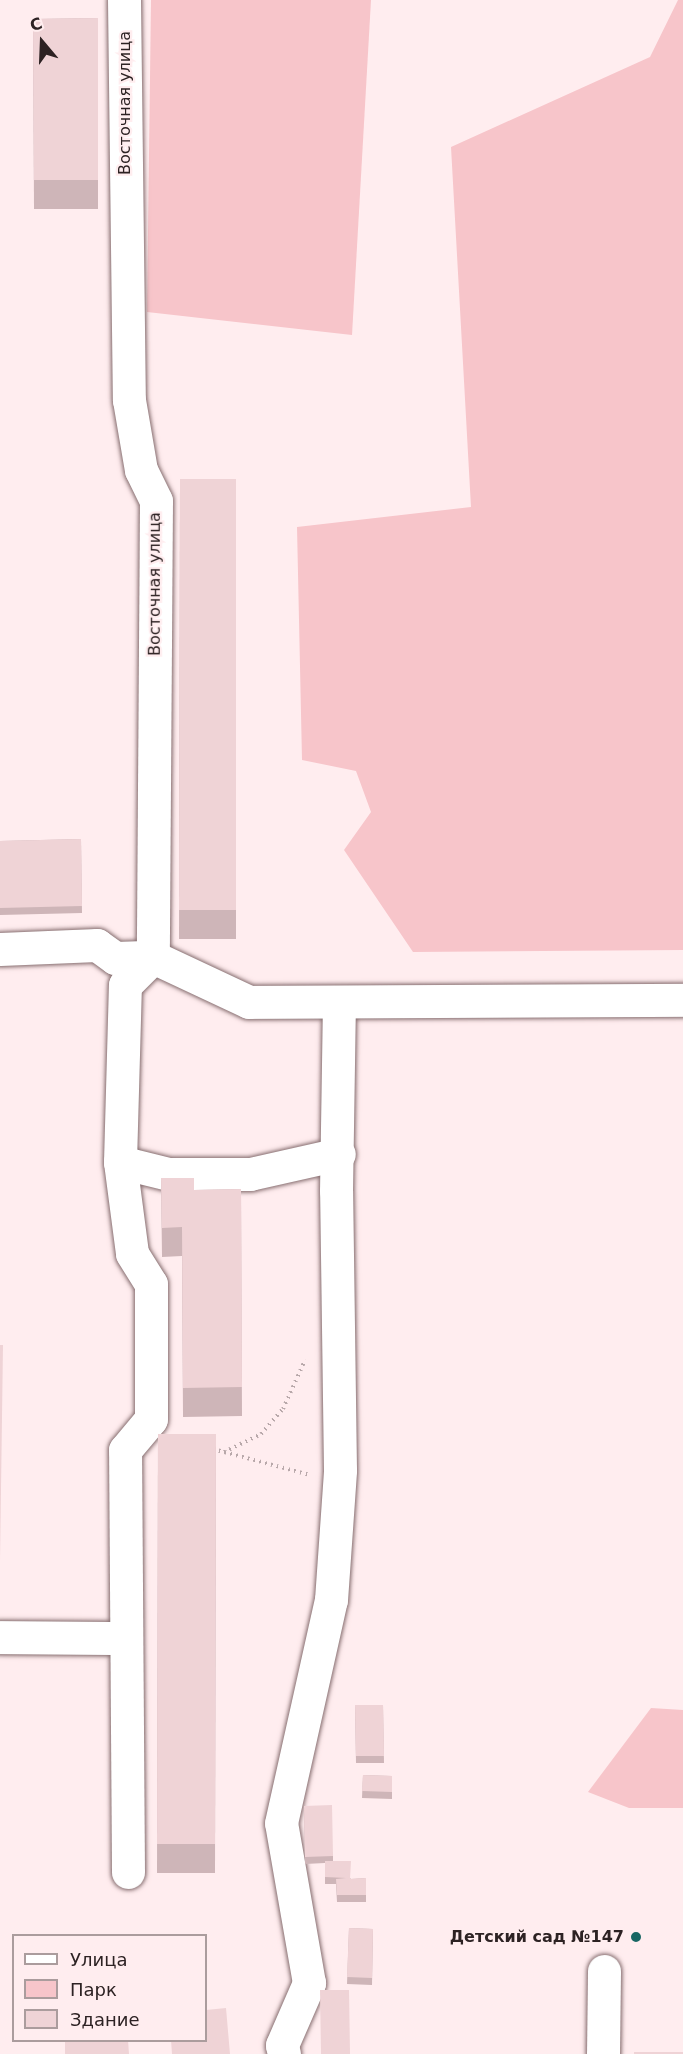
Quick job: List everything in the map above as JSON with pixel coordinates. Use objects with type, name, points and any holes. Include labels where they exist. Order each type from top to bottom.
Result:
[{"type":"street","name":"Восточная улица","points":[[124,0],[129,400],[141,470],[156,501],[153,957]]},
{"type":"street","points":[[0,949],[97,945],[115,958],[153,957],[249,1002],[683,1000]]},
{"type":"street","points":[[128,1872],[125,1450],[151,1419],[151,1284],[132,1253],[120,1162],[125,985],[153,957]]},
{"type":"street","points":[[284,2054],[282,2045],[309,1983],[281,1823],[331,1600],[339,1484],[339,1003]]},
{"type":"street","points":[[120,1162],[169,1174],[250,1174],[339,1154]]},
{"type":"street","points":[[0,1637],[126,1638]]},
{"type":"street","points":[[603,2054],[604,1971]]},
{"type":"path","points":[[224,1452],[261,1434],[283,1409],[300,1379],[306,1356]]},
{"type":"path","points":[[201,1445],[339,1484]]},
{"type":"green space","points":[[151,0],[371,0],[352,335],[147,312]]},
{"type":"green space","points":[[678,0],[683,0],[683,950],[413,952],[344,850],[371,812],[356,771],[302,760],[297,527],[471,507],[451,147],[650,57]]},
{"type":"green space","points":[[651,1708],[683,1710],[683,1808],[629,1808],[588,1792]]},
{"type":"building","points":[[98,18],[98,180],[34,180],[33,19]]},
{"type":"building","points":[[180,479],[236,479],[236,910],[179,910]]},
{"type":"building","points":[[81,839],[82,906],[0,908],[0,841]]},
{"type":"building","points":[[161,1178],[194,1178],[194,1190],[241,1189],[242,1387],[183,1388],[182,1227],[162,1228]]},
{"type":"building","points":[[0,1345],[3,1345],[0,1562]]},
{"type":"building","points":[[158,1434],[216,1434],[215,1844],[157,1844]]},
{"type":"building","points":[[355,1705],[383,1705],[384,1756],[356,1756]]},
{"type":"building","points":[[363,1775],[392,1776],[392,1792],[362,1791]]},
{"type":"building","points":[[332,1805],[333,1856],[305,1857],[304,1806]]},
{"type":"building","points":[[325,1861],[351,1861],[350,1879],[366,1878],[366,1895],[337,1895],[336,1879],[346,1878],[325,1877]]},
{"type":"building","points":[[349,1928],[373,1929],[372,1978],[347,1977]]},
{"type":"building","points":[[320,1990],[349,1990],[350,2054],[321,2054]]},
{"type":"building","points":[[226,2008],[230,2054],[172,2054],[171,2042],[207,2042],[207,2010]]},
{"type":"building","points":[[65,2042],[128,2042],[129,2054],[65,2054]]},
{"type":"building","points":[[634,2052],[683,2052],[683,2054],[634,2054]]},
{"type":"place","name":"Детский сад №147","points":[[636,1937]]}]
